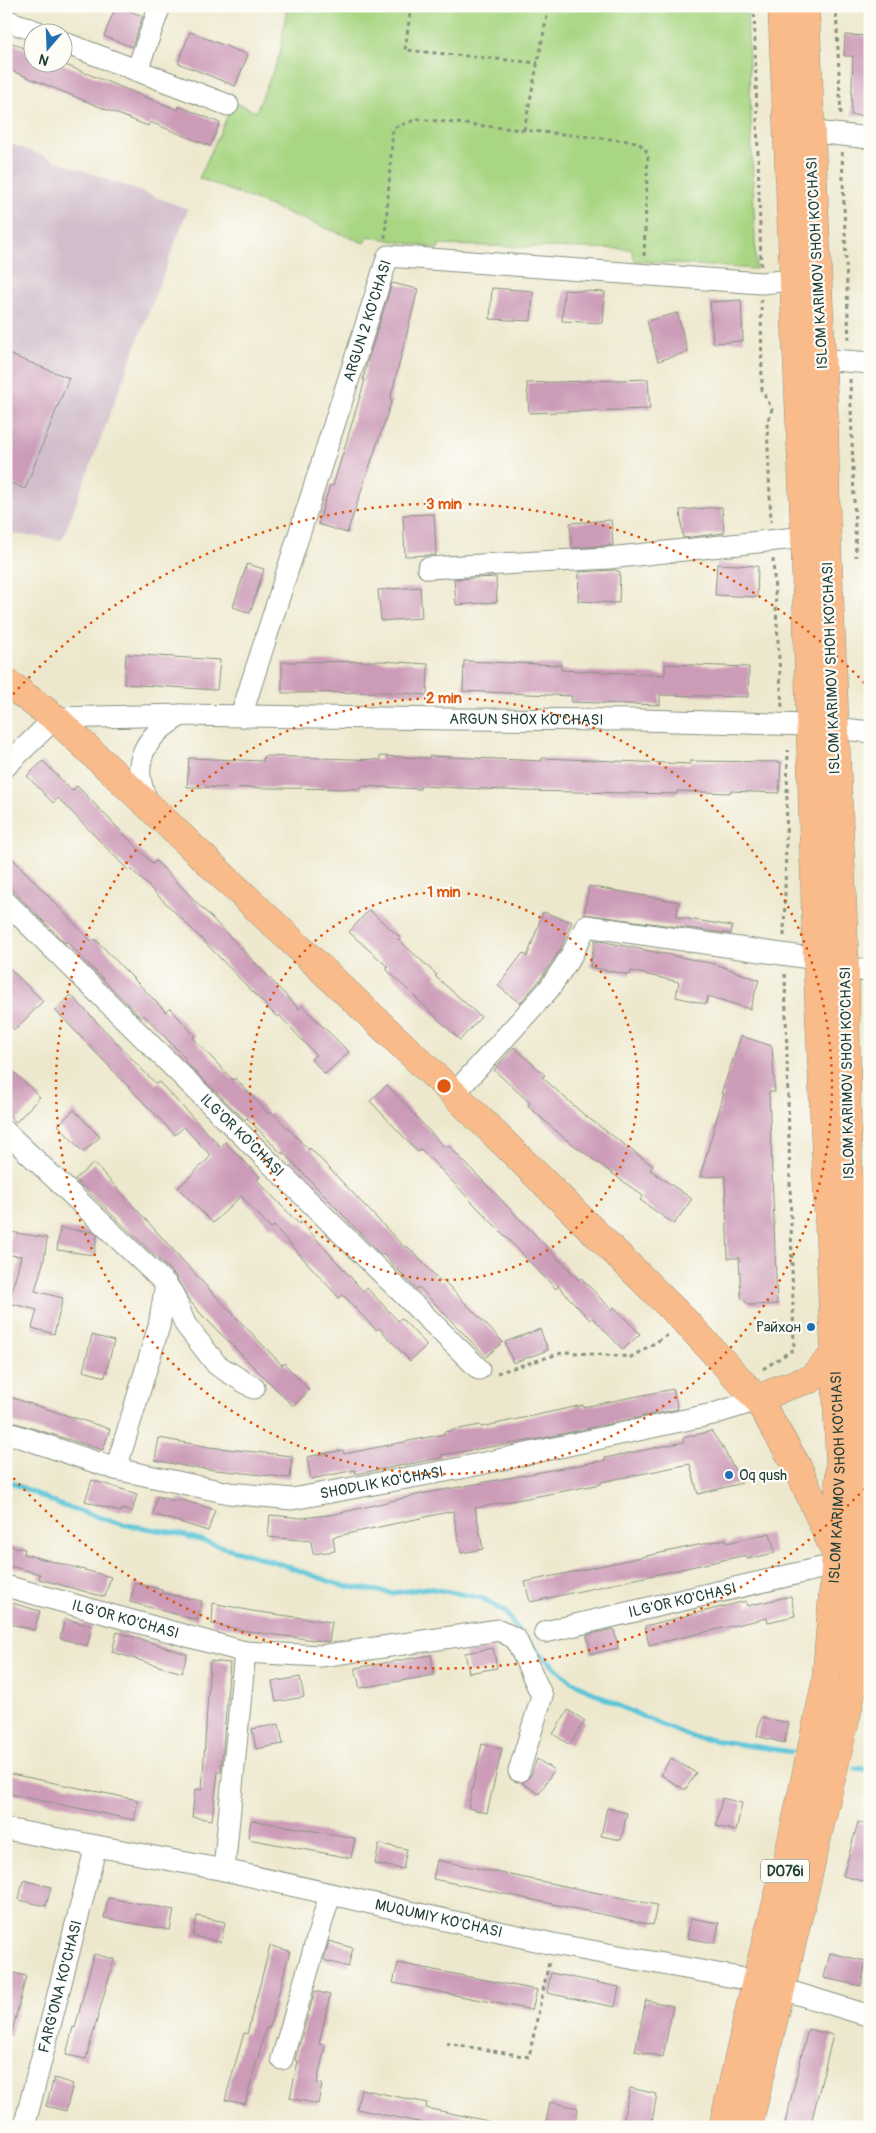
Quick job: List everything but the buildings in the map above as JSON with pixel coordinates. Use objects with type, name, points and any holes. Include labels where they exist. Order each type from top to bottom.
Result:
[{"type":"main road","name":"ISLOM KARIMOV SHOH KO'CHASI","points":[[723,2127],[862,1683],[858,1619],[861,1575],[860,1457],[847,1130],[857,969],[809,726],[809,358],[799,130],[782,6]]},
{"type":"main road","name":"ISLOM KARIMOV SHOH KO'CHASI","points":[[748,2127],[787,1863],[826,1682],[831,1613],[829,1561],[840,1464],[809,726],[805,537],[809,358],[794,280],[805,6]]},
{"type":"main road","points":[[6,682],[55,718],[454,1094],[687,1324],[758,1400],[797,1466],[808,1490],[829,1561],[858,1619]]},
{"type":"main road","points":[[758,1400],[782,1388],[811,1379],[834,1356]]},
{"type":"street","points":[[137,70],[160,6]]},
{"type":"street","points":[[6,20],[22,26]]},
{"type":"street","points":[[72,46],[228,105]]},
{"type":"street","points":[[799,130],[870,138]]},
{"type":"street","name":"ARGUN 2 KO'CHASI","points":[[241,716],[388,256],[761,283],[794,280]]},
{"type":"street","points":[[809,358],[860,362]]},
{"type":"street","points":[[428,568],[609,558],[805,537]]},
{"type":"street","points":[[152,809],[142,791],[138,774],[144,750],[159,729],[182,715]]},
{"type":"street","name":"ARGUN SHOX KO'CHASI","points":[[55,718],[182,715],[641,720],[809,726],[870,732]]},
{"type":"street","points":[[6,766],[55,718]]},
{"type":"street","name":"ILG'OR KO'CHASI","points":[[6,902],[479,1369]]},
{"type":"street","points":[[454,1094],[549,989],[571,956],[586,926],[818,959],[857,969]]},
{"type":"street","points":[[6,1132],[166,1284],[173,1294],[185,1324],[217,1366],[254,1388]]},
{"type":"street","points":[[116,1469],[159,1326],[166,1284]]},
{"type":"street","name":"SHODLIK KO'CHASI","points":[[6,1432],[116,1469],[229,1493],[292,1499],[456,1469],[684,1420],[758,1400]]},
{"type":"street","name":"ILG'OR KO'CHASI","points":[[544,1632],[829,1561]]},
{"type":"street","name":"ILG'OR KO'CHASI","points":[[6,1586],[245,1652],[321,1656],[499,1630],[516,1639],[542,1696],[519,1771]]},
{"type":"street","points":[[224,1870],[245,1652]]},
{"type":"street","points":[[826,1682],[862,1683]]},
{"type":"street","name":"MUQUMIY KO'CHASI","points":[[6,1829],[224,1870],[553,1944],[768,1984],[870,2016]]},
{"type":"street","name":"FARG'ONA KO'CHASI","points":[[24,2127],[96,1846]]},
{"type":"street","points":[[282,2059],[330,1894]]},
{"type":"path","points":[[411,6],[405,50],[538,63]]},
{"type":"path","points":[[524,130],[549,6]]},
{"type":"path","points":[[754,6],[762,390],[772,409],[767,423],[772,542],[809,726],[788,745],[784,955],[794,1349],[763,1369]]},
{"type":"path","points":[[836,6],[842,134],[860,362],[856,556]]},
{"type":"path","points":[[388,256],[385,239],[394,128],[418,119],[638,142],[648,153],[643,274]]},
{"type":"path","points":[[479,1369],[497,1374],[565,1352],[631,1357],[687,1324]]},
{"type":"path","points":[[446,2043],[529,2057],[553,1944]]},
{"type":"shaded area","points":[[6,142],[188,209],[62,540],[6,533]]},
{"type":"green space","points":[[287,6],[747,6],[756,269],[635,261],[631,249],[438,245],[438,249],[368,236],[364,243],[199,178],[234,102],[256,112],[280,54]]},
{"type":"waterway","points":[[6,1480],[60,1505],[121,1524],[176,1533],[275,1562],[343,1586],[393,1593],[428,1588],[482,1598],[505,1612],[518,1630]]},
{"type":"waterway","points":[[525,1639],[569,1680],[619,1706],[660,1724],[692,1737],[792,1752]]},
{"type":"waterway","points":[[855,1768],[870,1770]]},
{"type":"place","name":"Райхон","points":[[811,1327]]},
{"type":"place","name":"Oq qush","points":[[729,1475]]}]
